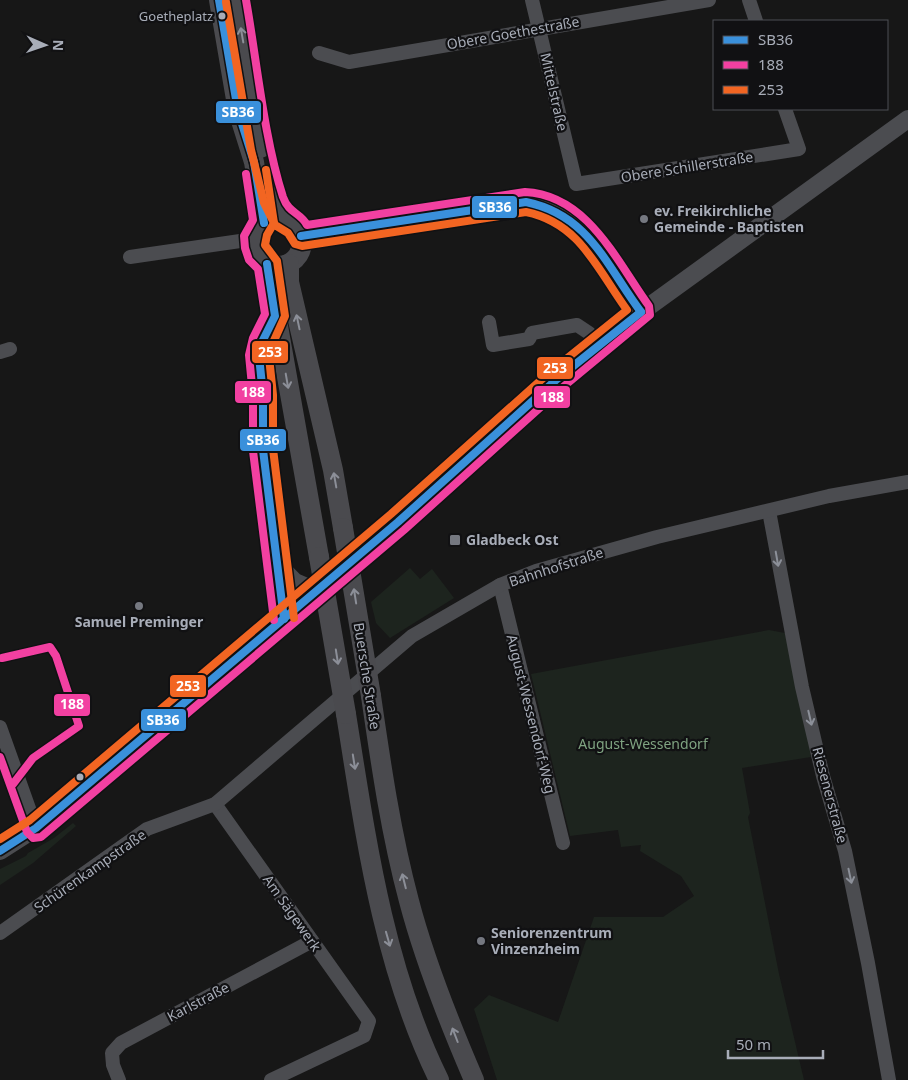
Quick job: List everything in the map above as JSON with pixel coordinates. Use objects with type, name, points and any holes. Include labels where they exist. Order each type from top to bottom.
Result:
[{"type":"main road","points":[[218,0],[238,111],[254,162],[259,231],[257,254],[267,264],[276,266],[289,264],[300,252],[301,236],[296,226],[283,219],[270,219],[259,231]]},
{"type":"main road","points":[[236,0],[261,148],[274,201],[283,219]]},
{"type":"main road","name":"Buersche Straße","points":[[267,264],[375,884],[388,938],[416,1027],[439,1080]]},
{"type":"main road","name":"Buersche Straße","points":[[289,264],[289,282],[333,470],[392,828],[409,903],[438,990],[474,1080]]},
{"type":"street","name":"Mittelstraße","points":[[532,0],[576,184]]},
{"type":"street","name":"Obere Goethestraße","points":[[319,53],[349,62],[709,0]]},
{"type":"street","points":[[749,0],[756,20]]},
{"type":"street","name":"Obere Schillerstraße","points":[[576,184],[799,150],[785,110]]},
{"type":"street","points":[[0,851],[36,828],[284,619],[398,522],[598,345],[908,119]]},
{"type":"street","points":[[301,236],[526,202],[542,205],[570,218],[585,234],[641,312]]},
{"type":"street","points":[[130,257],[259,231]]},
{"type":"street","points":[[275,316],[262,342],[259,356],[263,395],[263,450],[284,619]]},
{"type":"street","points":[[489,322],[493,345],[529,339],[532,332],[577,325],[589,333],[598,345]]},
{"type":"street","name":"Bahnhofstraße","points":[[236,787],[412,636],[500,585],[536,571],[599,552],[829,496],[908,482]]},
{"type":"street","name":"Riesenerstraße","points":[[769,511],[802,687],[823,776],[849,870],[889,1080]]},
{"type":"street","points":[[278,565],[295,582],[316,590]]},
{"type":"street","name":"August-Wessendorf-Weg","points":[[500,585],[563,843]]},
{"type":"street","points":[[0,727],[36,828]]},
{"type":"street","name":"Schürenkampstraße","points":[[0,933],[147,829],[215,804],[236,787]]},
{"type":"street","name":"Am Sägewerk","points":[[215,804],[369,1021],[364,1036],[271,1080]]},
{"type":"street","name":"Karlstraße","points":[[119,1080],[112,1066],[112,1053],[121,1043],[312,941]]},
{"type":"green space","points":[[410,568],[420,579],[432,569],[454,598],[390,638],[376,623],[371,602]]},
{"type":"green space","name":"August-Wessendorf","points":[[769,630],[785,633],[799,688],[811,757],[742,768],[750,813],[748,817],[779,974],[804,1080],[497,1080],[474,1009],[489,995],[558,1022],[594,917],[663,917],[694,896],[681,876],[640,851],[641,845],[621,847],[618,830],[570,836],[531,674]]},
{"type":"green space","points":[[73,823],[76,826],[33,863],[0,885],[0,869],[26,856]]},
{"type":"transit line","name":"SB36","points":[[219,0],[238,111],[254,162],[264,223]]},
{"type":"transit line","name":"188","points":[[0,757],[27,832],[33,838],[41,837],[404,530],[563,387],[650,315],[649,306],[599,234],[566,205],[547,196],[525,192],[307,225],[285,203],[276,174],[266,125],[246,0]]},
{"type":"transit line","name":"253","points":[[0,839],[30,820],[391,514],[550,372],[627,310],[586,250],[574,237],[560,226],[545,218],[526,212],[302,246],[295,244],[288,233],[275,225],[264,203],[251,150],[226,2]]},
{"type":"transit line","name":"253","points":[[266,170],[274,223],[267,235],[265,245],[277,261],[285,316],[272,345],[269,357],[273,395],[273,449],[294,618]]},
{"type":"transit line","name":"188","points":[[246,174],[253,220],[244,236],[245,248],[249,260],[258,269],[265,314],[253,338],[249,355],[253,396],[253,451],[274,620]]},
{"type":"transit line","name":"SB36","points":[[301,236],[526,202],[548,209],[566,218],[581,230],[606,260],[641,312]]},
{"type":"transit line","name":"SB36","points":[[267,264],[275,316],[262,342],[259,356],[263,395],[263,450],[284,619]]},
{"type":"transit line","name":"SB36","points":[[0,851],[36,828],[398,522],[557,379],[641,312]]},
{"type":"transit line","name":"188","points":[[2,658],[50,647],[56,656],[79,726],[33,758],[13,784]]},
{"type":"place","name":"Goetheplatz","points":[[222,16]]},
{"type":"place","name":"ev. Freikirchliche Gemeinde - Baptisten","points":[[644,219]]},
{"type":"place","name":"Gladbeck Ost","points":[[455,540]]},
{"type":"place","name":"Samuel Preminger","points":[[139,606]]},
{"type":"place","name":"Seniorenzentrum Vinzenzheim","points":[[481,941]]}]
